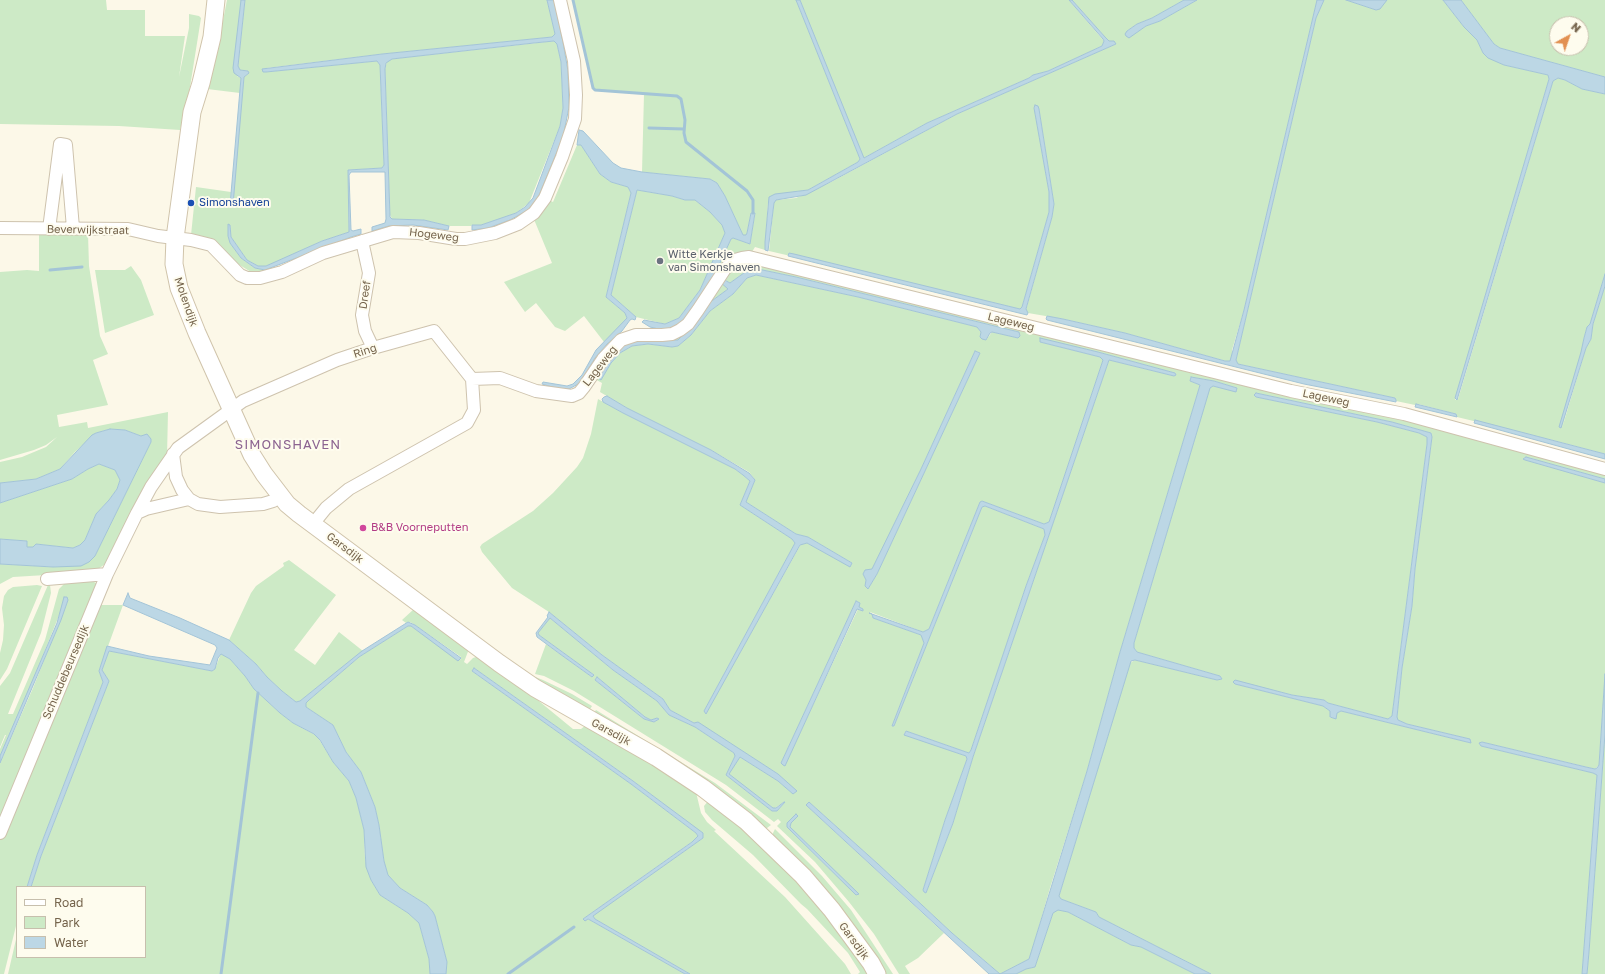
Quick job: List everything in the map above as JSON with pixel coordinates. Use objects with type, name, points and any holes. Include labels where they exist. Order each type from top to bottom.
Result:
[{"type":"main road","name":"Molendijk","points":[[216,0],[212,37],[201,83],[192,112],[175,238],[174,264],[179,288],[196,333],[252,455],[264,474],[287,504],[313,524]]},
{"type":"main road","name":"Garsdijk","points":[[313,524],[535,688],[656,757],[703,788],[746,821],[803,876],[832,910],[871,963],[877,974]]},
{"type":"street","name":"Hogeweg","points":[[175,238],[211,245],[240,275],[247,278],[260,278],[282,272],[323,254],[393,232],[419,233],[456,239],[476,238],[495,233],[518,224],[534,213],[548,193],[575,119],[576,95],[574,62],[560,0]]},
{"type":"street","points":[[49,228],[60,144],[66,145],[73,228]]},
{"type":"street","name":"Beverwijkstraat","points":[[0,228],[128,229],[175,238]]},
{"type":"street","name":"Dreef","points":[[362,241],[369,273],[362,315],[365,331],[373,348]]},
{"type":"street","name":"Lageweg","points":[[472,379],[500,378],[536,391],[572,396],[579,393],[603,358],[621,340],[636,335],[672,334],[680,330],[688,324],[725,268],[735,260],[749,258],[1291,391],[1404,414],[1605,469]]},
{"type":"street","name":"Ring","points":[[173,454],[193,436],[243,401],[337,360],[434,331],[472,379]]},
{"type":"street","points":[[313,524],[326,508],[348,489],[467,422],[474,410],[472,379]]},
{"type":"street","points":[[173,454],[176,477],[182,490],[189,499],[198,504],[220,507],[263,504],[273,501],[280,496]]},
{"type":"street","name":"Schuddebeursedijk","points":[[0,833],[107,574],[137,513],[173,454]]},
{"type":"street","points":[[137,513],[146,509],[189,499]]},
{"type":"street","points":[[47,579],[107,574]]},
{"type":"green space","points":[[0,0],[106,0],[107,10],[145,10],[145,36],[185,36],[179,77],[189,28],[189,14],[199,16],[201,18],[190,87],[180,130],[119,126],[0,124]]},
{"type":"green space","points":[[227,0],[241,0],[237,76],[241,78],[240,93],[207,89]]},
{"type":"green space","points":[[245,0],[547,0],[555,34],[552,37],[382,54],[267,68],[266,72],[377,61],[380,65],[384,165],[382,168],[348,170],[349,232],[322,241],[273,264],[258,266],[247,260],[231,237],[230,225],[228,236],[230,243],[241,258],[255,268],[265,270],[265,274],[251,272],[238,264],[220,245],[210,239],[191,235],[196,187],[231,192],[230,204],[244,77],[249,73],[248,71],[240,70],[238,66]]},
{"type":"green space","points":[[573,0],[796,0],[860,159],[858,162],[808,190],[795,192],[768,203],[765,250],[755,247],[750,255],[716,275],[716,270],[731,239],[733,238],[750,244],[755,214],[751,213],[746,236],[743,235],[725,196],[717,183],[710,179],[642,172],[644,94],[595,90],[593,88]]},
{"type":"green space","points":[[800,0],[1069,0],[1104,41],[1102,46],[1048,71],[1033,75],[927,123],[864,158],[862,157]]},
{"type":"green space","points":[[1072,0],[1184,0],[1152,18],[1137,24],[1127,31],[1129,37],[1146,26],[1160,21],[1197,0],[1317,0],[1244,310],[1232,350],[1232,359],[1229,362],[1125,333],[1028,313],[1026,310],[1052,217],[1054,204],[1039,109],[1034,106],[1049,192],[1049,212],[1022,307],[1020,309],[769,251],[774,202],[776,200],[796,198],[833,181],[957,114],[1116,44],[1109,41],[1105,37]]},
{"type":"green space","points":[[1324,0],[1346,0],[1376,10],[1387,0],[1443,0],[1464,27],[1477,40],[1483,53],[1504,65],[1548,75],[1549,79],[1455,400],[1458,399],[1553,81],[1558,78],[1582,89],[1605,94],[1605,274],[1590,324],[1587,327],[1562,428],[1586,348],[1591,339],[1593,324],[1605,286],[1605,454],[1457,417],[1456,414],[1418,404],[1415,405],[1396,401],[1395,398],[1238,364],[1236,360],[1316,18]]},
{"type":"green space","points":[[1461,0],[1605,0],[1605,77],[1500,48],[1494,44]]},
{"type":"green space","points":[[554,41],[557,44],[561,62],[563,108],[560,126],[529,203],[516,213],[481,225],[449,226],[424,220],[392,219],[390,215],[385,69],[387,61],[392,59]]},
{"type":"green space","points":[[579,144],[600,174],[611,182],[628,187],[631,193],[606,297],[625,313],[627,318],[604,342],[584,316],[565,331],[555,327],[536,303],[525,312],[504,282],[552,263],[533,217],[547,199],[553,202],[577,145]]},
{"type":"green space","points":[[637,190],[672,196],[685,200],[695,200],[710,212],[722,225],[725,233],[700,290],[679,318],[665,324],[636,317],[611,295]]},
{"type":"green space","points":[[39,234],[88,234],[89,266],[100,336],[108,354],[93,360],[108,405],[57,415],[59,427],[87,422],[88,428],[168,412],[167,456],[111,560],[98,569],[13,577],[0,584],[0,564],[53,567],[89,562],[95,556],[151,442],[141,436],[125,430],[110,429],[96,433],[75,452],[60,469],[36,479],[0,483],[0,462],[22,457],[46,447],[57,437],[46,445],[34,450],[0,460],[0,272],[27,270],[39,271]]},
{"type":"green space","points":[[741,261],[758,263],[909,298],[1241,382],[1405,418],[1605,472],[1605,479],[1526,457],[1523,459],[1605,483],[1605,674],[1599,765],[1595,769],[1482,742],[1479,743],[1481,746],[1597,775],[1582,974],[1211,974],[1099,917],[1096,912],[1061,899],[1059,896],[1130,663],[1135,660],[1217,680],[1222,679],[1220,676],[1137,652],[1134,648],[1134,643],[1210,387],[1213,386],[1237,391],[1237,388],[1214,381],[1191,377],[1190,381],[1200,385],[1120,652],[1087,771],[1029,959],[1000,974],[952,933],[809,802],[806,805],[944,933],[918,958],[905,966],[910,974],[899,974],[874,934],[849,902],[815,862],[777,826],[781,822],[778,819],[774,822],[726,785],[574,691],[544,676],[535,674],[546,644],[592,677],[594,675],[538,633],[550,618],[613,670],[657,701],[669,715],[695,727],[734,753],[735,756],[726,775],[772,811],[777,811],[785,802],[773,808],[728,774],[740,757],[778,781],[793,794],[796,791],[778,774],[698,723],[694,723],[670,710],[663,699],[602,655],[549,612],[512,588],[482,552],[480,547],[482,544],[533,511],[553,493],[577,467],[583,458],[591,434],[598,399],[735,469],[750,481],[740,505],[792,539],[795,543],[704,711],[706,713],[801,544],[807,543],[850,566],[852,563],[808,537],[796,534],[746,502],[755,480],[749,472],[711,450],[627,408],[600,392],[602,383],[593,378],[613,351],[625,341],[640,338],[668,337],[684,330],[694,319],[719,281],[727,286],[728,289],[709,303],[692,326],[678,340],[637,340],[629,342],[615,352],[607,362],[598,378],[601,379],[611,363],[620,353],[632,346],[648,344],[672,347],[678,346],[691,335],[710,311],[733,294],[747,278],[756,275],[858,297],[977,327],[981,332],[980,337],[986,340],[992,332],[1018,338],[1020,336],[1019,332],[796,277],[753,268],[730,283],[721,278],[726,271]],"holes":[[[1040,339],[1098,352],[1175,373],[1176,375],[1174,376],[1109,360],[973,757],[953,823],[926,893],[923,890],[945,820],[967,759],[966,756],[904,734],[906,731],[969,753],[1045,535],[1044,529],[985,506],[982,507],[894,726],[892,726],[924,643],[921,635],[873,618],[870,612],[923,632],[929,629],[980,502],[982,501],[1044,524],[1049,522],[1103,360],[1100,357],[1040,342]],[[975,351],[980,353],[877,574],[868,589],[865,586],[866,580],[863,574],[865,570],[872,570],[921,469]],[[1256,393],[1392,422],[1431,433],[1432,437],[1415,569],[1412,606],[1402,668],[1397,720],[1407,724],[1470,739],[1471,743],[1341,711],[1337,713],[1335,718],[1330,718],[1330,711],[1323,706],[1235,684],[1233,682],[1235,681],[1292,695],[1324,700],[1328,703],[1388,719],[1392,716],[1427,444],[1427,437],[1419,433],[1377,422],[1256,397],[1254,395]],[[856,601],[860,603],[858,607],[863,609],[863,611],[858,609],[785,765],[781,763]],[[597,677],[645,717],[651,720],[657,718],[659,719],[654,722],[644,719],[595,680]],[[796,814],[797,816],[791,823],[790,827],[858,894],[856,895],[787,827],[787,824]]]},
{"type":"green space","points":[[131,266],[141,280],[154,315],[105,333],[95,270],[125,270]]},
{"type":"green space","points":[[99,464],[115,470],[120,480],[117,489],[96,514],[85,540],[80,545],[73,548],[36,544],[33,547],[27,547],[27,541],[0,539],[0,503],[72,479]]},
{"type":"green space","points":[[289,560],[336,595],[294,650],[315,665],[339,632],[363,651],[300,701],[296,702],[282,691],[256,664],[229,640],[251,593],[256,586],[284,566],[283,563]]},
{"type":"green space","points":[[92,581],[98,584],[0,820],[0,763],[33,688],[68,600],[60,613],[32,683],[0,756],[0,749],[6,735],[0,747],[0,686],[10,673],[48,585],[50,585],[51,593],[41,633],[8,714],[13,714],[45,640],[59,589],[66,582]]},
{"type":"green space","points":[[42,586],[7,669],[0,680],[0,653],[4,625],[2,608],[4,596],[8,590],[13,587]]},
{"type":"green space","points":[[98,605],[123,605],[99,671],[103,682],[37,855],[27,886],[16,886],[16,926],[4,974],[0,974],[0,836]]},
{"type":"green space","points":[[414,609],[469,649],[464,662],[467,664],[473,658],[479,656],[512,679],[573,729],[581,729],[586,725],[695,788],[701,813],[707,822],[716,830],[714,831],[785,897],[845,964],[851,974],[690,974],[595,919],[593,916],[595,914],[703,838],[702,833],[633,781],[474,668],[472,671],[631,784],[698,836],[696,839],[583,919],[590,920],[685,974],[446,974],[447,962],[433,912],[427,905],[400,888],[388,875],[384,862],[375,807],[361,772],[346,752],[333,725],[306,707],[306,703],[309,700],[359,657],[408,626],[411,626],[460,660],[461,657],[415,625],[410,622],[406,623],[402,620]]},
{"type":"green space","points":[[109,651],[212,671],[215,669],[221,654],[230,659],[254,689],[280,713],[293,723],[317,736],[333,762],[349,781],[356,798],[364,830],[365,859],[371,880],[380,895],[408,913],[419,923],[429,959],[430,974],[8,974],[16,939],[16,958],[146,958],[146,886],[31,886],[41,856],[109,681],[102,670]]},
{"type":"green space","points":[[533,676],[572,694],[592,706],[589,711],[531,680]]},
{"type":"green space","points":[[596,710],[715,783],[771,825],[767,828],[762,828],[593,714]]},
{"type":"green space","points":[[1605,734],[1605,974],[1587,974],[1589,952]]},
{"type":"green space","points":[[709,800],[723,810],[818,900],[871,974],[858,974],[860,972],[848,953],[807,909],[753,855],[712,820],[705,812],[704,806]]},
{"type":"green space","points":[[775,829],[822,876],[851,910],[893,974],[883,974],[773,837]]},
{"type":"green space","points":[[1056,910],[1068,912],[1131,945],[1141,947],[1195,974],[1016,974],[1026,969],[1035,967],[1053,913]]},
{"type":"water","points":[[241,0],[245,0],[238,66],[240,70],[248,71],[249,73],[244,77],[233,205],[230,205],[241,78],[234,73],[233,68]]},
{"type":"water","points":[[547,0],[554,0],[563,42],[568,71],[569,107],[563,137],[538,198],[528,210],[510,220],[488,228],[472,230],[472,225],[481,225],[516,213],[525,207],[533,198],[560,126],[563,108],[561,62],[557,44],[554,41],[392,59],[386,63],[385,69],[390,217],[392,219],[424,220],[449,226],[448,230],[413,225],[389,226],[372,231],[372,227],[385,223],[386,219],[385,172],[351,172],[349,175],[351,230],[361,229],[361,234],[265,270],[255,268],[241,258],[230,243],[228,236],[228,224],[230,225],[231,237],[247,260],[258,266],[266,266],[322,241],[349,232],[348,170],[382,168],[384,165],[380,65],[377,61],[266,72],[263,72],[262,69],[382,54],[552,37],[555,34]]},
{"type":"water","points":[[796,0],[800,0],[864,158],[927,123],[1033,75],[1048,71],[1102,46],[1104,41],[1103,39],[1069,0],[1072,0],[1109,41],[1114,41],[1116,44],[957,114],[806,195],[776,200],[774,203],[768,251],[765,250],[765,242],[769,197],[775,194],[808,190],[858,162],[860,159]]},
{"type":"water","points":[[1184,0],[1197,0],[1160,21],[1146,26],[1129,38],[1126,36],[1125,34],[1127,31],[1137,24],[1152,18]]},
{"type":"water","points":[[1317,0],[1324,0],[1316,18],[1236,360],[1238,364],[1395,398],[1396,402],[1304,384],[1047,320],[1047,316],[1063,319],[1125,333],[1225,361],[1230,361],[1244,310]]},
{"type":"water","points":[[1346,0],[1387,0],[1380,9],[1376,10]]},
{"type":"water","points":[[1443,0],[1461,0],[1494,44],[1500,48],[1605,77],[1605,94],[1582,89],[1558,78],[1553,81],[1457,400],[1455,398],[1549,79],[1548,75],[1504,65],[1488,58],[1483,53],[1477,40],[1464,27]]},
{"type":"water","points":[[1035,105],[1038,106],[1039,109],[1054,204],[1052,217],[1026,309],[1028,313],[1027,315],[788,256],[789,253],[794,254],[1020,309],[1022,307],[1049,212],[1049,192],[1034,108]]},
{"type":"water","points":[[579,130],[583,131],[613,163],[621,168],[642,172],[710,179],[717,183],[725,196],[743,235],[746,235],[747,233],[751,213],[755,213],[750,244],[733,238],[731,239],[713,278],[694,311],[676,327],[663,330],[650,327],[642,322],[644,320],[665,324],[679,318],[700,290],[725,233],[722,225],[710,212],[695,200],[685,200],[672,196],[637,190],[611,295],[636,317],[635,320],[630,320],[622,331],[607,344],[595,358],[580,383],[569,389],[559,389],[542,384],[543,382],[567,386],[573,384],[582,375],[596,350],[627,318],[625,313],[606,297],[631,193],[628,187],[611,182],[600,174],[581,145],[577,145]]},
{"type":"water","points":[[753,268],[796,277],[1019,332],[1020,336],[1018,338],[992,332],[986,340],[980,337],[981,332],[977,327],[858,297],[756,275],[747,278],[733,294],[710,311],[691,335],[678,346],[672,347],[648,344],[632,346],[620,353],[611,363],[601,380],[598,378],[607,362],[623,345],[637,340],[678,340],[692,326],[709,303],[728,289],[719,281],[721,278],[730,283]]},
{"type":"water","points":[[1605,274],[1605,286],[1593,324],[1591,339],[1586,348],[1561,428],[1559,427],[1587,327],[1590,324]]},
{"type":"water","points":[[1040,338],[1175,373],[1176,375],[1174,376],[1109,360],[973,757],[953,823],[926,893],[923,890],[945,820],[967,759],[966,756],[904,735],[906,731],[969,753],[1045,535],[1044,529],[985,506],[982,507],[894,726],[892,726],[924,643],[921,635],[873,618],[872,614],[923,632],[929,629],[980,502],[982,501],[1044,524],[1049,522],[1103,360],[1100,357],[1040,342]]},
{"type":"water","points":[[975,351],[980,353],[877,574],[868,589],[865,586],[866,580],[863,574],[865,570],[872,569],[921,469]]},
{"type":"water","points":[[1191,377],[1214,381],[1237,388],[1236,392],[1213,386],[1210,388],[1134,643],[1134,648],[1137,652],[1220,676],[1222,679],[1217,680],[1135,660],[1131,661],[1059,896],[1061,899],[1096,912],[1099,917],[1211,974],[1195,974],[1141,947],[1131,945],[1068,912],[1058,910],[1053,913],[1035,967],[1026,969],[1016,974],[1000,974],[1029,959],[1087,771],[1120,652],[1200,385],[1190,381]]},
{"type":"water","points":[[1256,393],[1392,422],[1431,433],[1432,437],[1415,569],[1412,606],[1402,668],[1397,717],[1398,720],[1407,724],[1470,739],[1471,743],[1341,711],[1337,713],[1336,719],[1330,717],[1330,711],[1323,706],[1235,684],[1233,682],[1235,680],[1292,695],[1324,700],[1328,703],[1388,719],[1392,716],[1427,444],[1427,437],[1419,433],[1377,422],[1256,397],[1254,395]]},
{"type":"water","points":[[607,396],[627,408],[711,450],[749,473],[755,480],[746,502],[796,534],[808,537],[852,563],[850,567],[807,543],[800,545],[706,714],[704,711],[795,543],[792,539],[740,505],[750,481],[743,475],[735,469],[603,402],[602,399]]},
{"type":"water","points":[[1416,404],[1456,414],[1457,417],[1415,407]]},
{"type":"water","points":[[1475,420],[1605,454],[1605,459],[1474,423]]},
{"type":"water","points":[[110,429],[125,430],[141,436],[147,434],[151,439],[151,442],[95,556],[89,562],[81,566],[53,567],[0,564],[0,539],[27,541],[27,547],[33,547],[36,544],[73,548],[80,545],[85,540],[96,514],[117,489],[120,480],[115,470],[99,464],[72,479],[0,503],[0,483],[36,479],[60,469],[92,435]]},
{"type":"water","points":[[1526,457],[1605,479],[1605,483],[1523,459]]},
{"type":"water","points":[[128,593],[130,598],[229,640],[256,664],[282,691],[296,702],[300,701],[362,651],[408,622],[415,625],[461,658],[458,661],[411,626],[408,626],[359,657],[306,703],[306,707],[333,725],[346,752],[361,772],[375,807],[384,861],[388,875],[400,888],[427,905],[433,912],[447,962],[446,974],[430,974],[429,959],[419,923],[408,913],[380,895],[371,880],[366,867],[364,830],[356,798],[349,781],[333,762],[320,740],[314,734],[293,723],[280,713],[254,689],[230,659],[221,654],[218,658],[215,669],[212,671],[109,651],[102,670],[109,681],[41,856],[31,886],[27,886],[37,855],[103,682],[99,671],[107,646],[149,656],[210,665],[217,648],[215,645],[123,605]]},
{"type":"water","points":[[64,597],[67,597],[68,600],[61,620],[0,763],[0,756],[57,623]]},
{"type":"water","points":[[856,601],[860,603],[859,607],[863,609],[863,611],[857,609],[785,766],[781,763]]},
{"type":"water","points":[[549,612],[602,655],[663,699],[670,710],[694,723],[698,722],[778,774],[797,791],[793,794],[778,781],[740,757],[729,774],[773,808],[776,808],[785,802],[777,811],[772,811],[726,775],[735,756],[734,753],[695,727],[669,715],[657,701],[613,670],[550,618],[538,633],[539,635],[594,675],[592,677],[537,637],[536,633],[548,617]]},
{"type":"water","points":[[474,668],[633,781],[703,833],[703,838],[593,916],[595,919],[690,974],[685,974],[590,920],[588,919],[585,921],[583,919],[692,842],[698,836],[696,833],[631,784],[472,671]]},
{"type":"water","points":[[1605,674],[1605,734],[1589,952],[1587,974],[1582,974],[1597,775],[1481,746],[1479,743],[1482,742],[1586,767],[1597,768],[1599,765]]},
{"type":"water","points":[[597,677],[645,717],[651,720],[657,718],[659,719],[654,722],[644,719],[595,680]]},
{"type":"water","points":[[809,802],[952,933],[1000,974],[989,974],[806,805]]},
{"type":"water","points":[[796,814],[798,816],[791,823],[790,827],[859,894],[856,895],[787,827],[787,823]]},
{"type":"waterway","points":[[573,0],[593,88],[595,90],[677,96],[681,99],[685,120],[684,133],[686,142],[747,191],[753,200],[753,213]]},
{"type":"waterway","points":[[649,128],[684,129]]},
{"type":"waterway","points":[[50,270],[82,267]]},
{"type":"waterway","points":[[221,974],[258,693]]},
{"type":"waterway","points":[[508,974],[574,927]]},
{"type":"place","name":"Simonshaven","points":[[191,203]]},
{"type":"place","name":"Witte Kerkje van Simonshaven","points":[[660,261]]},
{"type":"place","name":"B&B Voorneputten","points":[[363,528]]},
{"type":"district","name":"SIMONSHAVEN","points":[[288,445]]}]
